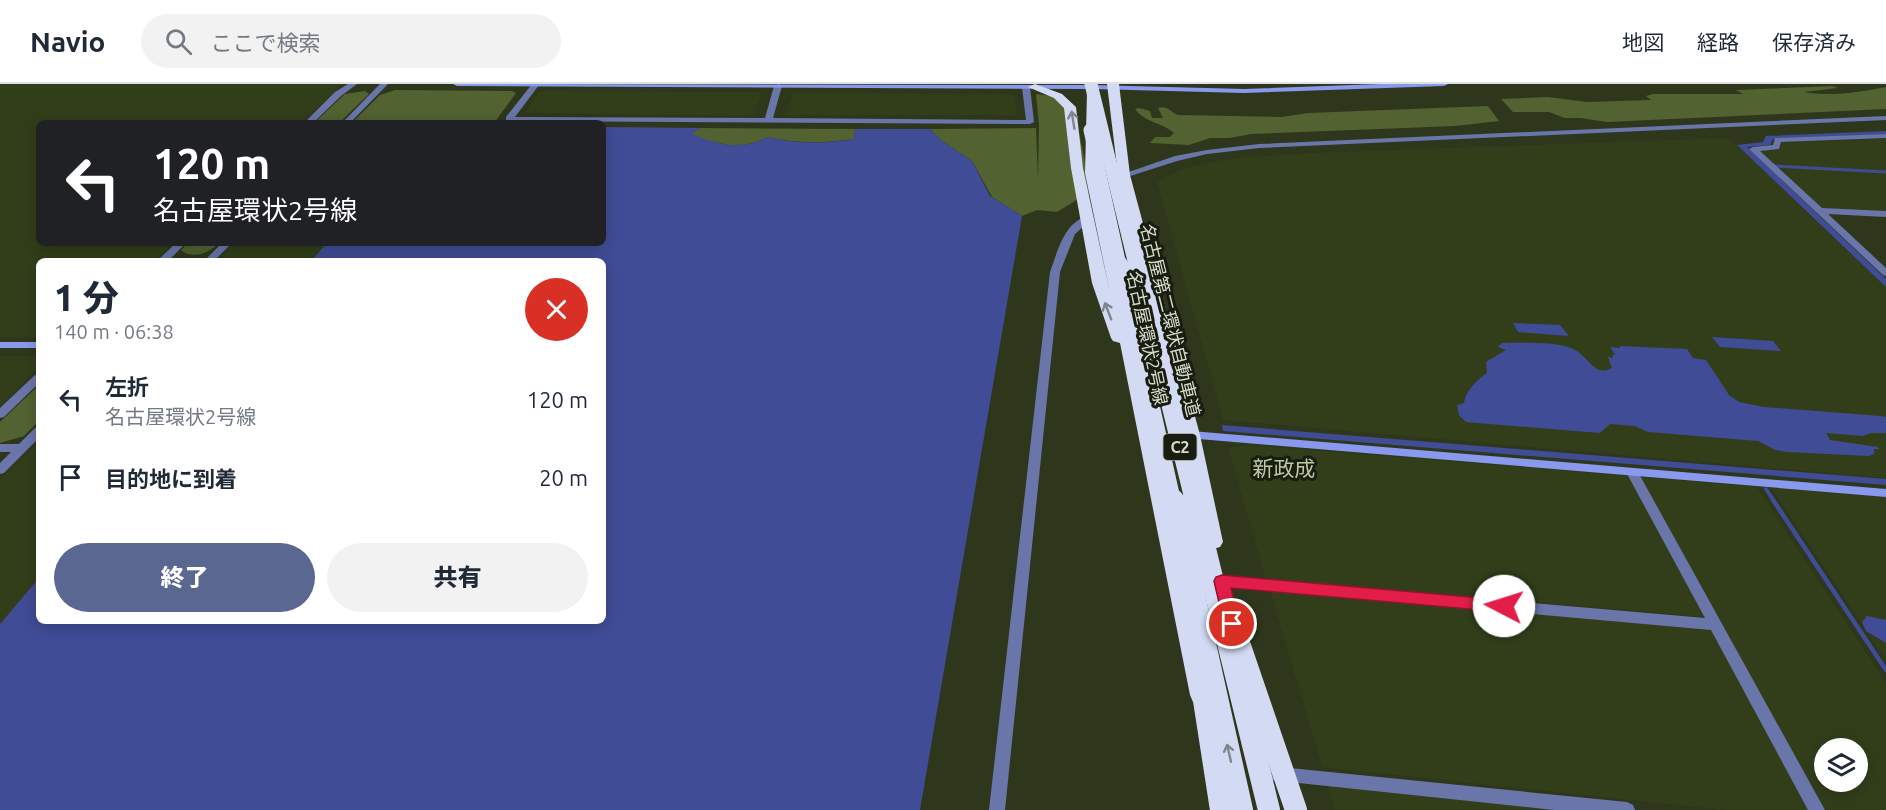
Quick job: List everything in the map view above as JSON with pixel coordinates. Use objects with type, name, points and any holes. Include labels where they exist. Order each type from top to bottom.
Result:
[{"type":"highway","name":"名古屋環状2号線","points":[[1097,85],[1124,175],[1191,435],[1222,581],[1273,799]]},
{"type":"highway","name":"名古屋環状2号線","points":[[1097,85],[1091,173],[1118,294],[1223,810]]},
{"type":"highway","name":"名古屋第二環状自動車道","points":[[1097,85],[1185,511],[1242,810]]},
{"type":"highway","points":[[1030,87],[1058,96],[1070,107],[1101,292],[1114,328],[1132,364]]},
{"type":"highway","name":"名古屋第二環状自動車道","points":[[1185,511],[1273,799]]},
{"type":"highway","points":[[1185,511],[1181,564],[1223,810]]},
{"type":"highway","points":[[1185,511],[1296,810]]},
{"type":"street","points":[[311,120],[338,94],[353,84]]},
{"type":"street","points":[[349,120],[384,84]]},
{"type":"street","points":[[457,84],[1030,87],[1292,84]]},
{"type":"street","points":[[1097,85],[1128,90],[1244,91],[1444,84]]},
{"type":"street","points":[[535,85],[509,119],[1030,122],[1030,87]]},
{"type":"street","points":[[768,121],[778,86]]},
{"type":"street","points":[[1124,175],[1196,154],[1259,146],[1886,118]]},
{"type":"street","points":[[1886,136],[1778,140],[1776,147],[1753,149],[1886,273]]},
{"type":"street","points":[[1819,210],[1886,214]]},
{"type":"street","points":[[997,810],[1055,272],[1071,231],[1078,222],[1087,219]]},
{"type":"street","points":[[165,258],[178,246]]},
{"type":"street","points":[[212,258],[224,246]]},
{"type":"street","points":[[0,345],[36,345]]},
{"type":"street","points":[[0,414],[36,380]]},
{"type":"street","points":[[0,470],[36,434]]},
{"type":"street","points":[[1191,435],[1886,493]]},
{"type":"street","points":[[0,448],[22,448]]},
{"type":"street","points":[[1632,472],[1817,810]]},
{"type":"street","points":[[1222,581],[1716,625]]},
{"type":"street","points":[[1273,799],[1627,810]]},
{"type":"shaded area","points":[[0,84],[342,84],[304,120],[36,120],[36,246],[170,246],[157,258],[36,258],[36,338],[0,337]]},
{"type":"shaded area","points":[[1832,86],[1838,88],[1804,92],[1835,94],[1886,87],[1886,109],[1607,122],[1565,118],[1549,112],[1513,112],[1501,99],[1548,97],[1587,102],[1651,100],[1646,96],[1653,94],[1743,94],[1736,90]]},
{"type":"shaded area","points":[[395,90],[512,91],[516,93],[496,120],[355,120],[380,95]]},
{"type":"shaded area","points":[[365,91],[369,94],[342,120],[317,120],[345,94]]},
{"type":"shaded area","points":[[539,92],[761,93],[754,114],[748,116],[525,113]]},
{"type":"shaded area","points":[[793,94],[1011,94],[1015,96],[1017,115],[786,115]]},
{"type":"shaded area","points":[[1036,94],[1052,96],[1075,112],[1091,191],[1057,212],[1037,210],[1022,216],[992,197],[972,161],[942,141],[930,129],[1036,128],[1038,180],[1039,125]]},
{"type":"shaded area","points":[[1488,106],[1499,121],[1455,126],[1252,134],[1229,138],[1210,138],[1189,145],[1150,143],[1155,137],[1170,137],[1174,133],[1139,114],[1135,109],[1150,111],[1152,118],[1163,118],[1158,108],[1161,107],[1178,115],[1282,117],[1308,113]]},
{"type":"shaded area","points":[[700,128],[855,129],[854,139],[811,142],[768,137],[749,144],[730,145],[691,134]]},
{"type":"shaded area","points":[[1729,138],[1886,287],[1886,478],[1223,420],[1157,182],[1183,169],[1216,161],[1250,157]]},
{"type":"shaded area","points":[[1886,139],[1886,213],[1818,208],[1758,150],[1779,149],[1783,143]]},
{"type":"shaded area","points":[[185,246],[216,246],[196,255],[181,250]]},
{"type":"shaded area","points":[[231,246],[324,246],[314,258],[219,258]]},
{"type":"shaded area","points":[[0,356],[36,356],[36,371],[0,405]]},
{"type":"shaded area","points":[[36,388],[36,424],[24,436],[0,443],[0,422]]},
{"type":"shaded area","points":[[36,444],[36,582],[0,624],[0,480]]},
{"type":"shaded area","points":[[1249,445],[1630,476],[1705,617],[1266,579],[1228,448]]},
{"type":"shaded area","points":[[1639,477],[1757,487],[1886,683],[1886,810],[1823,810]]},
{"type":"shaded area","points":[[1771,488],[1884,497],[1886,499],[1886,660]]},
{"type":"shaded area","points":[[1270,590],[1712,629],[1808,810],[1725,810],[1322,767]]},
{"type":"shaded area","points":[[1328,786],[1555,810],[1335,810]]},
{"type":"water","points":[[606,127],[700,128],[692,134],[730,145],[748,144],[768,137],[800,142],[843,141],[854,139],[855,129],[930,129],[942,141],[972,161],[990,196],[1022,216],[920,810],[0,810],[0,624],[36,582],[36,624],[606,624],[606,258],[314,258],[324,246],[606,246]]},
{"type":"water","points":[[1886,131],[1886,134],[1773,139],[1770,145],[1747,147],[1886,279],[1886,287],[1737,145],[1763,142],[1766,136]]},
{"type":"water","points":[[1513,323],[1560,325],[1569,336],[1518,332]]},
{"type":"water","points":[[1712,337],[1773,341],[1781,351],[1720,347]]},
{"type":"water","points":[[1502,343],[1566,346],[1578,352],[1600,370],[1612,368],[1608,357],[1613,358],[1612,355],[1615,355],[1610,347],[1687,349],[1693,358],[1706,360],[1729,395],[1739,402],[1764,407],[1886,417],[1886,433],[1871,433],[1863,436],[1826,433],[1830,440],[1878,447],[1879,449],[1874,449],[1874,454],[1868,456],[1787,452],[1775,450],[1758,441],[1648,432],[1635,426],[1610,424],[1600,433],[1466,422],[1459,415],[1457,405],[1464,403],[1472,386],[1487,373],[1486,362],[1506,350],[1498,347]]},
{"type":"water","points":[[1222,425],[1886,479],[1886,485],[1223,431]]},
{"type":"water","points":[[1867,616],[1886,620],[1886,643],[1866,631],[1862,622]]},
{"type":"waterway","points":[[1775,166],[1886,172]]},
{"type":"waterway","points":[[1766,489],[1774,501]]},
{"type":"waterway","points":[[1773,500],[1886,670]]},
{"type":"district","name":"新政成","points":[[1284,468]]},
{"type":"route","points":[[1232,624],[1222,581],[1504,606]]}]
